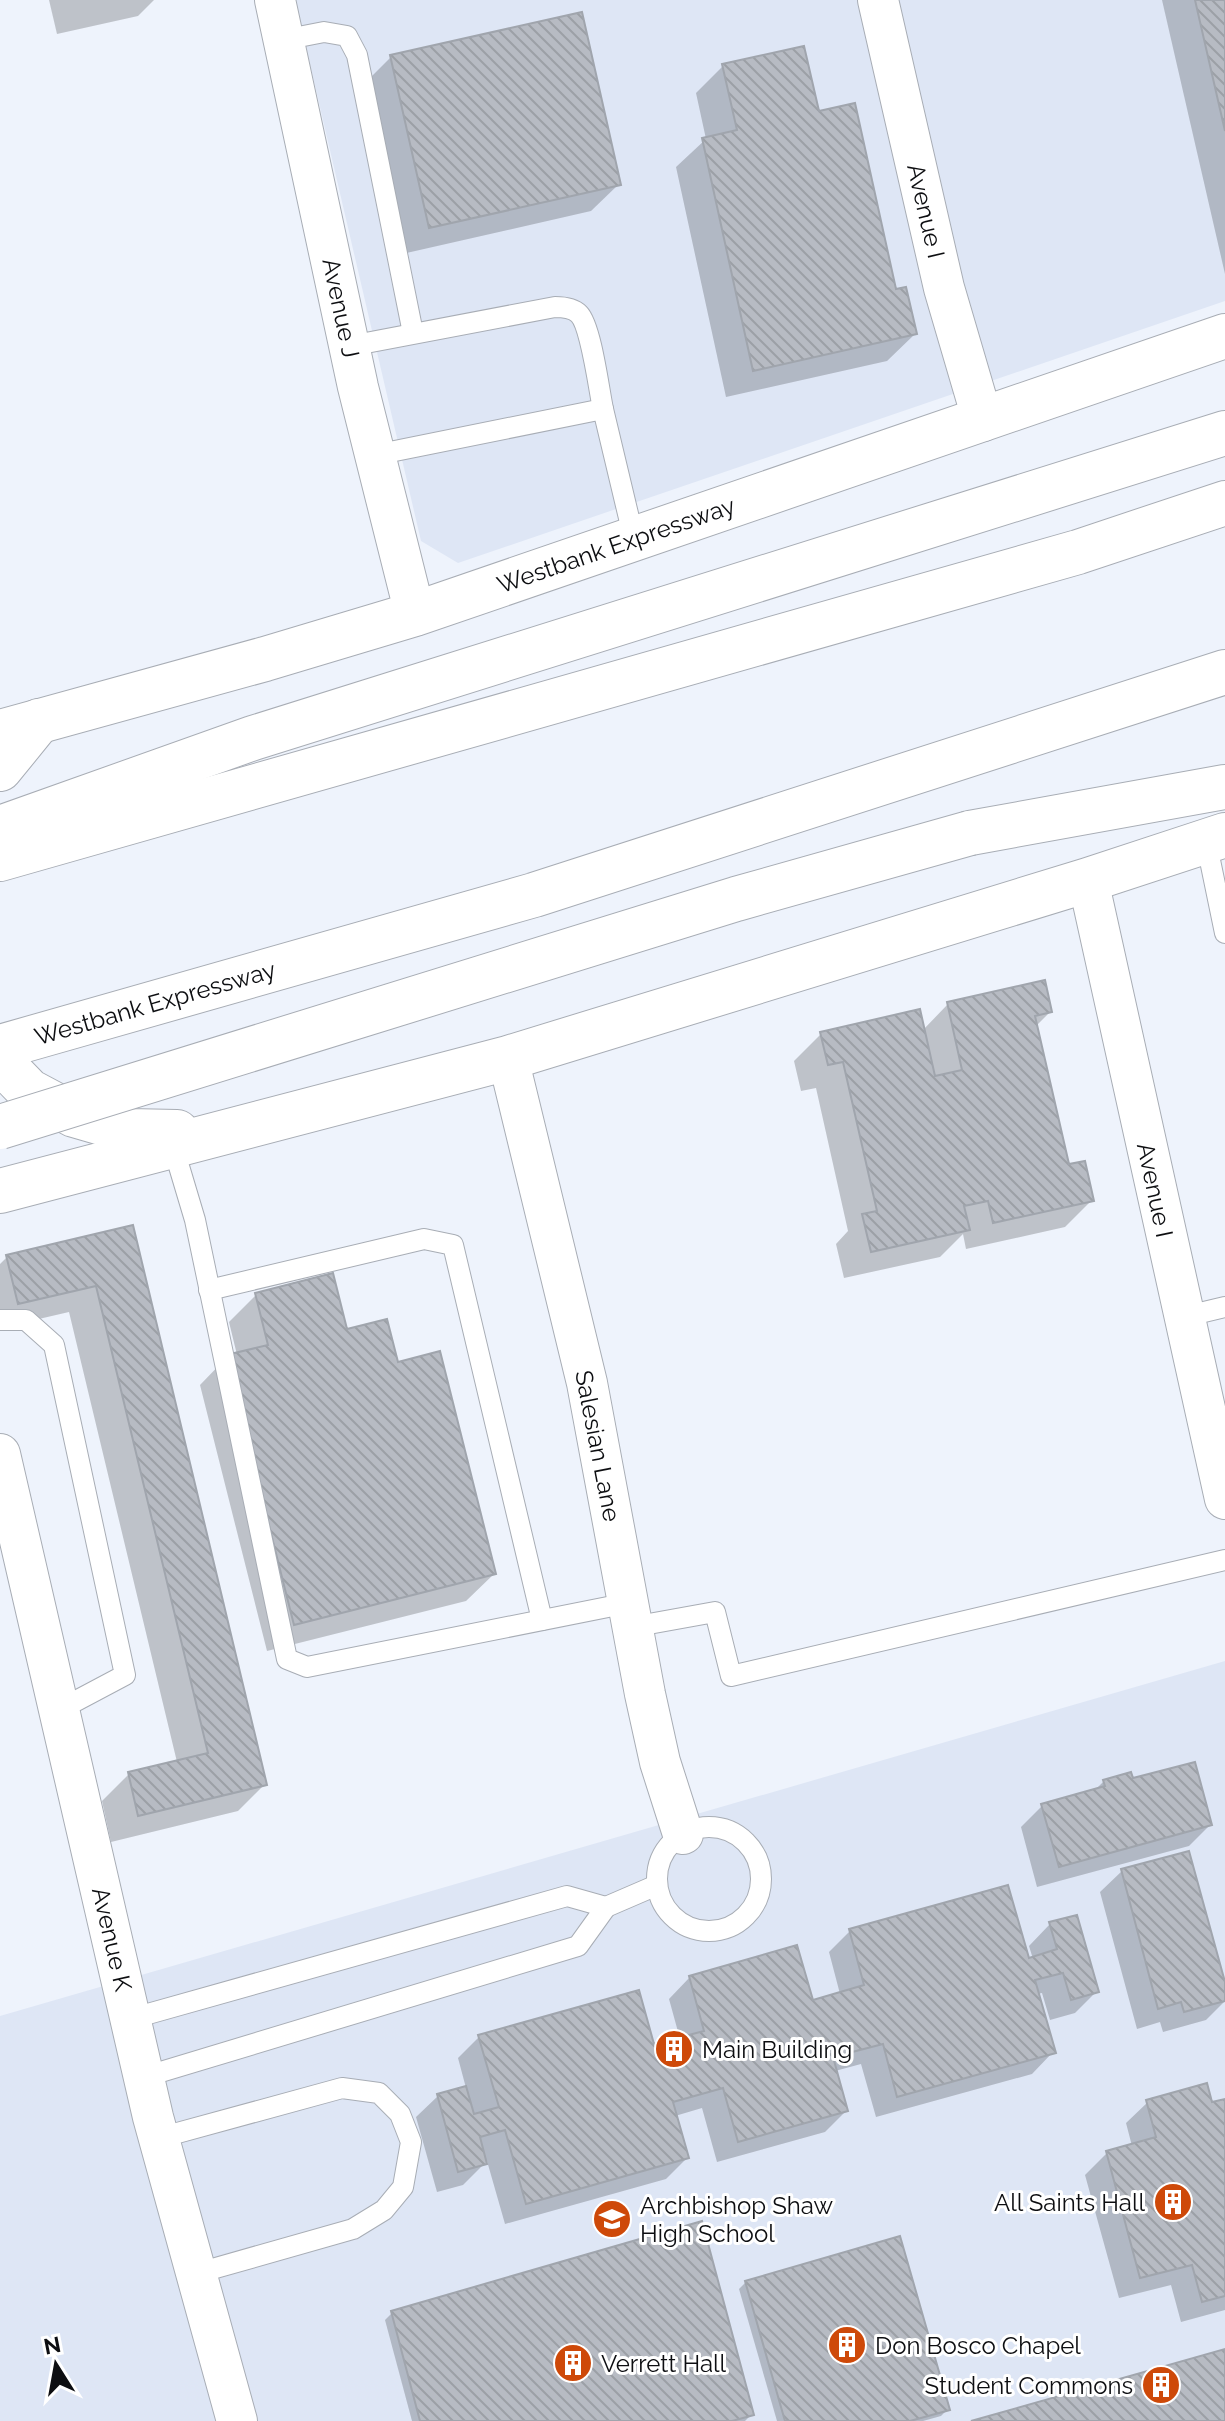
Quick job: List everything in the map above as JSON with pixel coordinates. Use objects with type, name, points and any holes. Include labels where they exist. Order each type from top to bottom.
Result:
[{"type":"main road","name":"Westbank Expressway","points":[[20,727],[415,614],[1225,336]]},
{"type":"main road","points":[[0,828],[253,738],[1225,433]]},
{"type":"main road","points":[[0,859],[1078,552],[1225,503]]},
{"type":"main road","name":"Westbank Expressway","points":[[0,1047],[534,895],[1225,672]]},
{"type":"main road","points":[[0,769],[20,727]]},
{"type":"main road","points":[[0,1127],[736,899],[970,833],[1225,787]]},
{"type":"main road","points":[[0,1191],[170,1139],[218,1134],[508,1058],[1216,838]]},
{"type":"main road","points":[[0,1061],[29,1091],[74,1115],[170,1139]]},
{"type":"street","name":"Avenue J","points":[[275,0],[350,346],[415,614]]},
{"type":"street","name":"Avenue I","points":[[878,0],[944,288],[983,421]]},
{"type":"street","name":"Avenue I","points":[[1088,880],[1225,1499]]},
{"type":"street","name":"Salesian Lane","points":[[508,1058],[587,1383],[660,1762],[683,1834]]},
{"type":"street","name":"Avenue K","points":[[0,1454],[144,2077],[237,2421]]},
{"type":"lane","points":[[283,40],[324,32],[347,36],[352,43],[357,55],[413,333]]},
{"type":"lane","points":[[350,346],[555,307],[569,308],[581,315],[588,332],[634,539]]},
{"type":"lane","points":[[375,455],[603,409]]},
{"type":"lane","points":[[1216,838],[1225,933]]},
{"type":"lane","points":[[170,1139],[195,1220],[287,1659],[307,1667],[542,1620],[715,1612],[731,1676],[1225,1560]]},
{"type":"lane","points":[[209,1290],[424,1239],[453,1245],[542,1620]]},
{"type":"lane","points":[[1183,1317],[1225,1307]]},
{"type":"lane","points":[[0,1320],[26,1320],[54,1345],[125,1675],[59,1710]]},
{"type":"lane","points":[[713,1827],[731,1831],[746,1842],[756,1856],[761,1874],[760,1892],[753,1908],[740,1921],[723,1930],[706,1932],[688,1927],[673,1917],[662,1902],[657,1885],[661,1858],[669,1846],[695,1828],[713,1827]]},
{"type":"lane","points":[[144,2077],[578,1946],[606,1907],[657,1885]]},
{"type":"lane","points":[[130,2019],[567,1896],[606,1907]]},
{"type":"lane","points":[[159,2138],[342,2088],[379,2093],[400,2114],[411,2142],[403,2187],[384,2210],[353,2229],[198,2273]]},
{"type":"shaded area","points":[[295,0],[1225,0],[1225,301],[458,563],[421,541]]},
{"type":"shaded area","name":"Archbishop Shaw High School","points":[[1225,1661],[1225,2421],[0,2421],[0,2016]]},
{"type":"building","points":[[1195,0],[1225,0],[1225,131]]},
{"type":"building","points":[[582,12],[621,185],[429,228],[390,55]]},
{"type":"building","points":[[804,46],[819,111],[855,103],[896,289],[906,287],[917,334],[753,371],[702,138],[737,130],[722,64]]},
{"type":"building","points":[[1045,980],[1052,1012],[1035,1016],[1069,1164],[1085,1161],[1094,1201],[993,1223],[988,1201],[964,1206],[970,1230],[871,1252],[862,1214],[877,1211],[843,1062],[828,1065],[820,1032],[920,1009],[935,1076],[962,1070],[947,1002]]},
{"type":"building","points":[[133,1225],[267,1785],[138,1816],[128,1772],[208,1753],[96,1286],[18,1304],[6,1255]]},
{"type":"building","points":[[333,1273],[347,1329],[387,1319],[398,1362],[440,1351],[496,1574],[294,1625],[226,1355],[268,1345],[255,1293]]},
{"type":"building","points":[[1195,1762],[1212,1825],[1059,1867],[1041,1804],[1105,1786],[1103,1780],[1131,1772],[1133,1778]]},
{"type":"building","points":[[1189,1851],[1225,1982],[1225,2001],[1184,2012],[1181,2002],[1158,2009],[1121,1869]]},
{"type":"building","name":"Main Building","points":[[1008,1885],[1029,1958],[1057,1949],[1049,1922],[1077,1915],[1099,1992],[1071,2000],[1063,1973],[1035,1980],[1056,2053],[897,2097],[883,2044],[833,2057],[848,2111],[738,2142],[723,2088],[673,2102],[689,2158],[526,2204],[505,2130],[480,2137],[487,2164],[458,2172],[437,2094],[466,2086],[474,2114],[499,2107],[478,2035],[639,1990],[654,2044],[704,2031],[689,1976],[797,1945],[813,2000],[864,1985],[849,1929]]},
{"type":"building","name":"All Saints Hall","points":[[1207,2083],[1212,2102],[1225,2099],[1225,2296],[1202,2302],[1192,2265],[1140,2278],[1106,2151],[1156,2137],[1146,2100]]},
{"type":"building","name":"Verrett Hall","points":[[702,2221],[754,2415],[732,2421],[420,2421],[391,2311]]},
{"type":"building","name":"Don Bosco Chapel","points":[[900,2236],[950,2410],[910,2421],[785,2421],[745,2281]]},
{"type":"building","name":"Student Commons","points":[[1225,2349],[1225,2421],[971,2421]]},
{"type":"place","name":"Main Building","points":[[674,2049]]},
{"type":"place","name":"All Saints Hall","points":[[1173,2202]]},
{"type":"place","name":"Archbishop Shaw High School","points":[[612,2219]]},
{"type":"place","name":"Don Bosco Chapel","points":[[847,2345]]},
{"type":"place","name":"Verrett Hall","points":[[573,2363]]},
{"type":"place","name":"Student Commons","points":[[1161,2385]]}]
